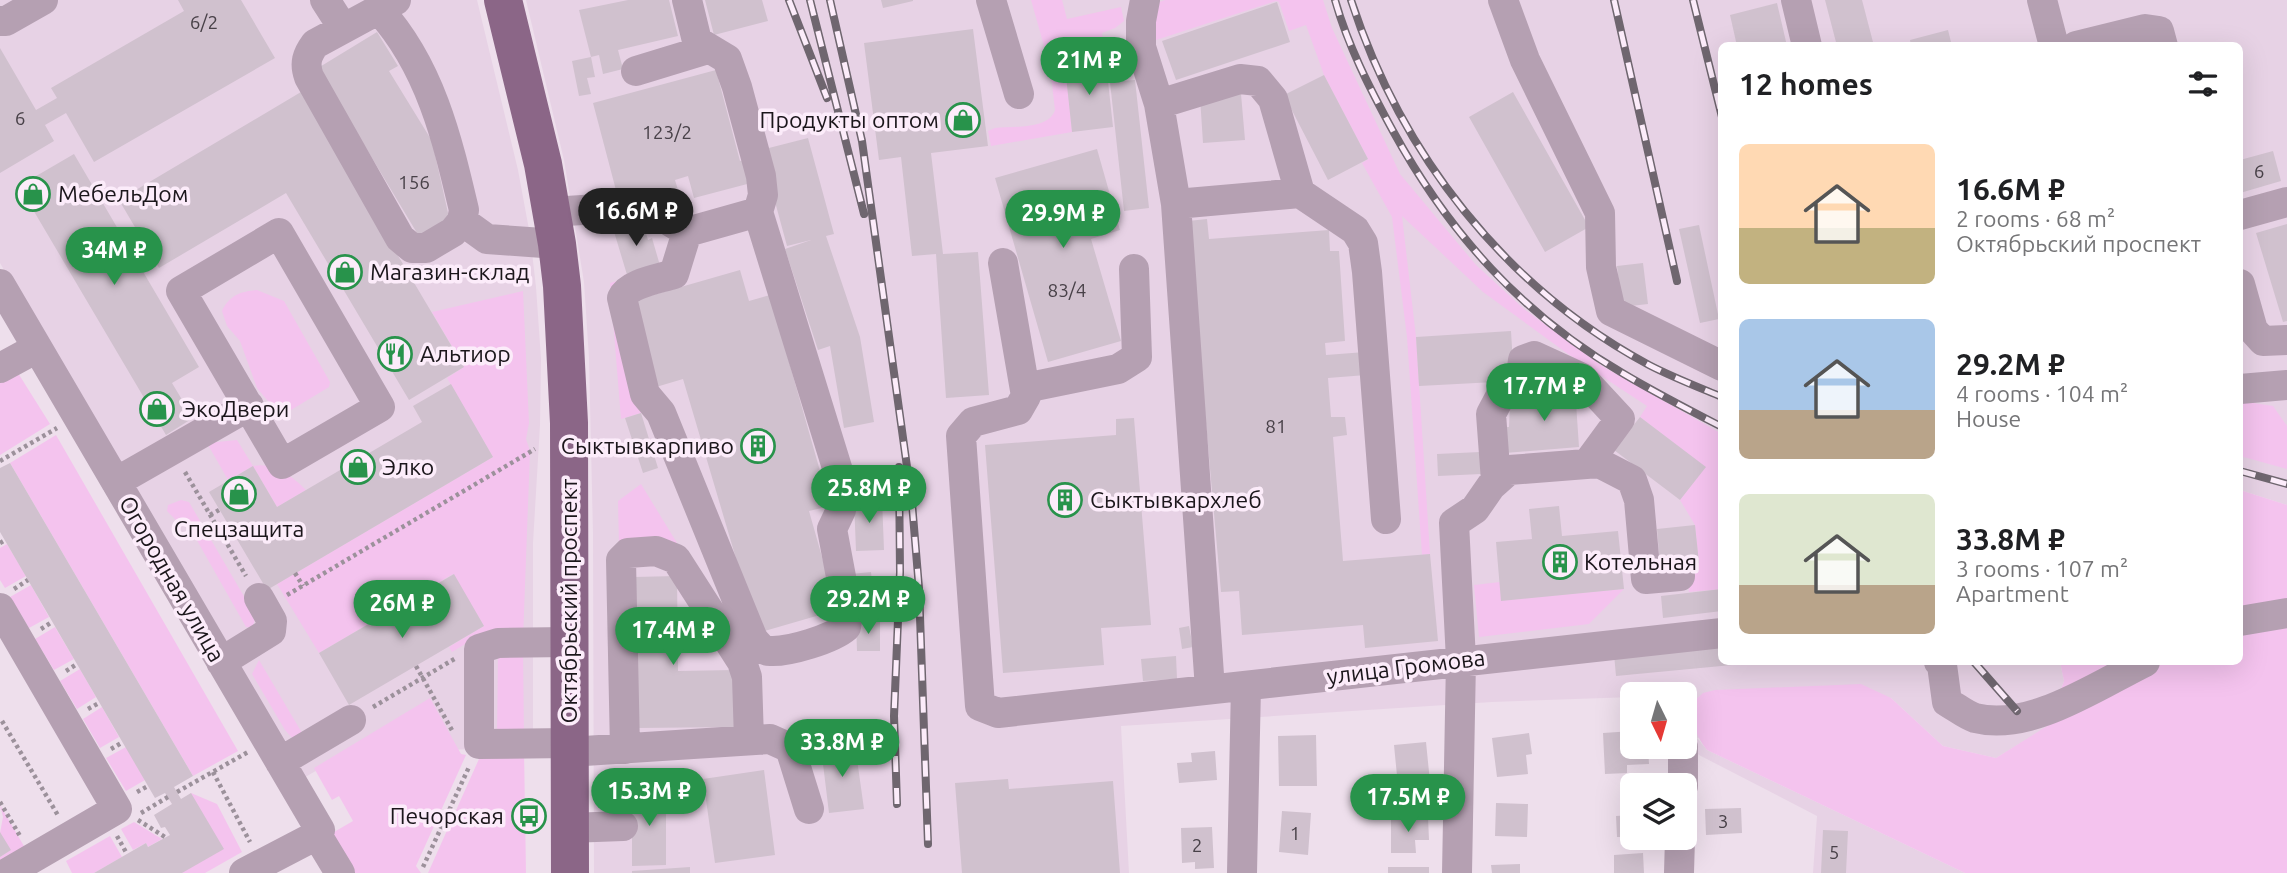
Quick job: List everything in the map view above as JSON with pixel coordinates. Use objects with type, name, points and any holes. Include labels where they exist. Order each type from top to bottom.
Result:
[{"type":"main road","name":"Октябрьский проспект","points":[[503,0],[542,164],[562,286],[568,397],[570,873]]},
{"type":"street","points":[[2,25],[43,0]]},
{"type":"street","points":[[325,0],[343,28]]},
{"type":"street","points":[[687,0],[697,41],[727,59],[737,87],[761,176],[763,195],[758,212],[843,487],[841,510],[832,529],[848,614],[846,627],[837,634],[770,652],[760,648],[753,639],[661,413],[645,394],[622,298],[625,292],[674,274],[687,232]]},
{"type":"street","points":[[991,0],[1019,94]]},
{"type":"street","points":[[1145,0],[1141,21],[1141,47],[1159,104],[1176,204],[1210,689]]},
{"type":"street","points":[[1503,0],[1525,60],[1600,213],[1601,268],[1611,311],[1718,364]]},
{"type":"street","points":[[1796,0],[1806,42]]},
{"type":"street","points":[[2042,0],[2053,42]]},
{"type":"street","points":[[388,5],[397,30],[419,64],[437,111],[464,210],[462,221],[453,232],[426,248],[412,248],[400,238],[309,77],[307,55],[315,44],[343,28],[388,5]]},
{"type":"street","points":[[2092,42],[2145,29],[2159,31],[2162,42]]},
{"type":"street","points":[[636,71],[708,50]]},
{"type":"street","points":[[1159,104],[1240,79],[1258,81],[1273,99],[1300,193]]},
{"type":"street","points":[[1176,204],[1300,193],[1355,230],[1363,243],[1367,272],[1386,519]]},
{"type":"street","points":[[2243,214],[2287,202]]},
{"type":"street","points":[[462,221],[487,239],[554,228],[645,206],[687,232],[758,212]]},
{"type":"street","points":[[279,233],[380,407],[282,464],[248,406],[181,291],[279,233]]},
{"type":"street","points":[[1003,263],[1025,388],[1118,369],[1137,357],[1134,269]]},
{"type":"street","name":"Огородная улица","points":[[0,284],[320,831],[317,835],[340,873]]},
{"type":"street","points":[[2243,295],[2253,330],[2263,341],[2287,340]]},
{"type":"street","points":[[0,368],[37,348]]},
{"type":"street","points":[[1496,481],[1491,414],[1500,397],[1520,383],[1524,360],[1534,356],[1582,378],[1620,419],[1587,464]]},
{"type":"street","points":[[2243,388],[2287,385]]},
{"type":"street","name":"улица Громова","points":[[1025,388],[1026,397],[1018,410],[973,422],[961,436],[980,706],[998,713],[1718,633]]},
{"type":"street","points":[[116,482],[248,406]]},
{"type":"street","points":[[1457,873],[1461,660],[1454,523],[1475,509],[1496,481],[1509,470],[1599,463],[1632,480],[1639,500],[1646,579],[1680,576]]},
{"type":"street","points":[[625,749],[621,560],[628,553],[656,551],[676,559],[742,662],[747,677],[749,740]]},
{"type":"street","points":[[220,662],[271,631],[272,621],[262,603]]},
{"type":"street","points":[[0,608],[117,809],[7,873]]},
{"type":"street","points":[[2243,620],[2287,613]]},
{"type":"street","points":[[568,642],[498,643],[479,649],[480,744],[625,749],[770,739],[790,748],[808,809]]},
{"type":"street","points":[[1942,665],[1947,702],[1974,717],[2006,721],[2037,716],[2139,665]]},
{"type":"street","points":[[1242,873],[1246,685]]},
{"type":"street","points":[[274,752],[351,720]]},
{"type":"street","points":[[569,828],[622,826]]},
{"type":"street","points":[[253,868],[317,835]]},
{"type":"street","points":[[1679,873],[1680,850]]},
{"type":"path","points":[[0,461],[57,428]]},
{"type":"path","points":[[172,450],[262,603],[303,586],[535,449]]},
{"type":"path","points":[[210,515],[219,510]]},
{"type":"path","points":[[296,573],[303,586]]},
{"type":"path","points":[[351,720],[461,655],[479,649]]},
{"type":"path","points":[[416,666],[423,677]]},
{"type":"path","points":[[2,721],[71,836]]},
{"type":"path","points":[[177,792],[213,772],[274,752]]},
{"type":"path","points":[[423,867],[469,766]]},
{"type":"path","points":[[213,772],[253,868]]},
{"type":"path","points":[[0,802],[33,858]]},
{"type":"path","points":[[133,818],[165,837]]},
{"type":"path","points":[[113,829],[127,854]]},
{"type":"shaded area","points":[[0,0],[477,0],[518,170],[536,287],[541,359],[533,543],[533,748],[382,751],[358,746],[302,779],[0,263]]},
{"type":"shaded area","points":[[526,0],[2287,0],[2287,505],[2243,491],[2243,42],[1718,42],[1718,665],[2061,665],[2064,681],[2047,727],[1996,758],[1943,746],[1891,698],[1698,738],[1698,682],[1620,682],[1620,697],[1492,702],[1121,726],[1129,873],[594,873],[593,534],[589,358],[584,282],[564,160]]},
{"type":"shaded area","points":[[1031,0],[1062,0],[1067,19],[1121,7],[1124,21],[1102,33],[1106,63],[1066,68],[1072,132],[991,146],[988,131],[1038,124],[1045,121],[1055,110],[1050,67]]},
{"type":"shaded area","points":[[1165,0],[1323,0],[1332,28],[1400,174],[1476,265],[1524,309],[1602,366],[1718,432],[1718,589],[1689,592],[1686,565],[1699,563],[1695,525],[1680,500],[1705,467],[1640,417],[1647,406],[1568,354],[1483,292],[1402,216],[1416,337],[1430,554],[1422,555],[1407,337],[1392,217],[1362,163],[1368,159],[1324,75],[1306,25],[1289,31],[1279,2],[1276,1],[1150,42],[1157,3]]},
{"type":"shaded area","points":[[628,278],[620,323],[641,413],[621,419],[610,283]]},
{"type":"shaded area","points":[[257,290],[284,301],[330,382],[329,387],[291,410],[273,407],[257,388],[240,341],[227,326],[222,311],[236,295]]},
{"type":"shaded area","points":[[523,291],[529,423],[526,439],[530,451],[523,639],[478,636],[452,652],[449,647],[484,626],[453,574],[319,653],[277,584],[493,457],[447,378],[464,367],[432,312]]},
{"type":"shaded area","points":[[18,373],[50,424],[0,455],[0,379]]},
{"type":"shaded area","points":[[2243,401],[2273,406],[2287,426],[2287,469],[2243,457]]},
{"type":"shaded area","points":[[56,435],[238,751],[193,776],[10,463]]},
{"type":"shaded area","points":[[237,440],[253,466],[228,480],[207,443]]},
{"type":"shaded area","points":[[253,466],[275,468],[289,475],[306,490],[277,507]]},
{"type":"shaded area","points":[[641,484],[677,543],[619,545],[618,501]]},
{"type":"shaded area","points":[[2243,491],[2287,505],[2287,873],[1965,873],[1707,750],[1698,736],[1698,697],[1715,690],[1861,684],[1891,698],[1943,746],[1996,758],[2047,726],[2064,681],[2061,665],[2243,665]]},
{"type":"shaded area","points":[[181,500],[189,502],[256,617],[252,628],[246,627],[186,521],[178,522],[167,511],[168,505]]},
{"type":"shaded area","points":[[7,544],[26,576],[5,588],[0,580],[0,548]]},
{"type":"shaded area","points":[[1500,582],[1502,600],[1624,589],[1589,624],[1479,637],[1474,585]]},
{"type":"shaded area","points":[[31,585],[49,617],[29,628],[10,597]]},
{"type":"shaded area","points":[[55,627],[74,659],[54,670],[35,639]]},
{"type":"shaded area","points":[[523,649],[524,740],[497,740],[498,650]]},
{"type":"shaded area","points":[[259,660],[305,738],[295,741],[285,730],[252,674]]},
{"type":"shaded area","points":[[80,669],[96,697],[77,709],[60,681]]},
{"type":"shaded area","points":[[430,698],[461,754],[466,755],[416,866],[421,873],[348,873],[335,851],[334,832],[353,821],[339,796],[332,800],[314,768]]},
{"type":"shaded area","points":[[102,707],[119,737],[100,748],[83,719]]},
{"type":"shaded area","points":[[1698,739],[1707,750],[1965,873],[1813,873],[1817,816],[1699,755]]},
{"type":"shaded area","points":[[126,747],[145,780],[126,791],[106,758]]},
{"type":"shaded area","points":[[483,750],[524,750],[526,873],[428,873]]},
{"type":"shaded area","points":[[191,793],[217,804],[242,852],[205,873],[182,873]]},
{"type":"shaded area","points":[[0,805],[28,853],[0,869],[0,857],[10,850],[0,833],[3,817]]},
{"type":"shaded area","points":[[134,822],[162,839],[148,847],[146,843],[133,850],[121,829]]},
{"type":"shaded area","points":[[110,836],[122,857],[94,873],[72,873],[66,861]]},
{"type":"building","points":[[178,0],[241,0],[275,58],[94,162],[66,113],[45,125],[54,141],[0,173],[0,48],[36,110],[57,98],[51,88],[184,11]]},
{"type":"building","points":[[628,0],[669,0],[678,36],[618,50],[623,69],[603,74],[599,55],[591,57],[579,10]]},
{"type":"building","points":[[705,0],[762,0],[768,21],[714,35]]},
{"type":"building","points":[[881,0],[913,0],[913,1],[883,8]]},
{"type":"building","points":[[1825,0],[1862,0],[1873,42],[1836,42]]},
{"type":"building","points":[[1277,2],[1290,42],[1176,80],[1162,41]]},
{"type":"building","points":[[1777,3],[1786,42],[1736,42],[1730,15]]},
{"type":"building","points":[[973,29],[988,146],[931,153],[943,254],[978,252],[989,395],[946,398],[936,254],[912,256],[901,157],[879,160],[864,43]]},
{"type":"building","points":[[1948,30],[1951,42],[1910,42]]},
{"type":"building","points":[[377,32],[398,66],[389,71],[432,141],[450,222],[420,238],[318,68]]},
{"type":"building","points":[[591,57],[595,77],[587,78],[591,94],[579,96],[572,61]]},
{"type":"building","points":[[1106,63],[1113,127],[1072,132],[1065,67]]},
{"type":"building","points":[[716,70],[740,161],[745,160],[751,183],[694,198],[688,176],[675,180],[678,190],[639,200],[637,189],[617,194],[593,103]]},
{"type":"building","points":[[1324,75],[1368,159],[1328,180],[1284,95]]},
{"type":"building","points":[[1135,80],[1149,208],[1124,211],[1110,82]]},
{"type":"building","points":[[301,92],[464,367],[409,400],[286,193],[159,268],[119,200]]},
{"type":"building","points":[[1513,92],[1589,227],[1545,252],[1469,117]]},
{"type":"building","points":[[1241,94],[1245,140],[1203,143],[1200,97]]},
{"type":"building","points":[[808,138],[834,234],[826,236],[860,337],[874,422],[844,428],[830,346],[818,350],[785,249],[811,240],[787,246],[761,150]]},
{"type":"building","points":[[1097,149],[1120,230],[1091,239],[1121,341],[1048,362],[995,178]]},
{"type":"building","points":[[2273,151],[2281,181],[2243,192],[2243,159]]},
{"type":"building","points":[[74,154],[199,367],[172,383],[193,418],[166,435],[19,186]]},
{"type":"building","points":[[641,217],[648,240],[652,238],[661,269],[628,278],[612,225]]},
{"type":"building","points":[[1207,219],[1209,239],[1329,230],[1330,251],[1339,251],[1345,341],[1325,343],[1326,355],[1365,352],[1366,375],[1328,378],[1331,417],[1345,417],[1347,435],[1333,437],[1343,561],[1430,554],[1438,641],[1365,648],[1363,625],[1242,635],[1239,591],[1221,592],[1188,221]]},
{"type":"building","points":[[2287,224],[2287,321],[2283,322],[2256,233]]},
{"type":"building","points":[[1699,225],[1718,319],[1700,323],[1679,229]]},
{"type":"building","points":[[1643,263],[1648,304],[1622,307],[1617,266]]},
{"type":"building","name":"Сыктывкарпиво","points":[[740,270],[749,301],[770,295],[830,506],[809,511],[837,610],[758,633],[683,379],[656,387],[632,301]]},
{"type":"building","points":[[1511,331],[1514,381],[1419,386],[1416,337]]},
{"type":"building","points":[[451,384],[493,457],[267,590],[209,492],[253,466],[277,507],[422,422],[413,406]]},
{"type":"building","points":[[1575,388],[1579,447],[1505,453],[1504,427],[1509,427],[1510,404],[1536,402],[1536,391]]},
{"type":"building","points":[[641,413],[658,468],[643,473],[625,418]]},
{"type":"building","points":[[1640,417],[1706,467],[1680,500],[1614,450]]},
{"type":"building","name":"Сыктывкархлеб","points":[[1134,418],[1151,625],[1101,628],[1104,665],[1003,673],[985,445],[1116,435],[1116,419]]},
{"type":"building","points":[[1480,452],[1481,474],[1438,476],[1437,454]]},
{"type":"building","points":[[10,463],[193,776],[174,787],[181,799],[191,793],[224,849],[182,873],[94,873],[146,843],[148,847],[170,835],[165,827],[161,828],[154,815],[172,804],[165,793],[155,798],[0,532],[0,468]]},
{"type":"building","points":[[882,498],[884,550],[856,551],[854,500]]},
{"type":"building","name":"Котельная","points":[[1559,506],[1562,536],[1618,531],[1624,589],[1501,601],[1496,542],[1532,539],[1529,509]]},
{"type":"building","points":[[1695,525],[1699,563],[1660,567],[1657,529]]},
{"type":"building","points":[[871,572],[875,611],[855,613],[851,574]]},
{"type":"building","points":[[454,574],[484,626],[349,705],[319,653]]},
{"type":"building","points":[[677,576],[678,671],[734,670],[735,727],[637,728],[634,577]]},
{"type":"building","points":[[1718,589],[1718,611],[1663,618],[1661,596]]},
{"type":"building","points":[[856,622],[880,622],[880,651],[857,651]]},
{"type":"building","points":[[1189,626],[1193,647],[1182,649],[1179,628]]},
{"type":"building","points":[[1718,644],[1718,665],[1732,665],[1616,676],[1614,654]]},
{"type":"building","points":[[1176,656],[1177,679],[1143,681],[1141,659]]},
{"type":"building","points":[[1620,732],[1620,760],[1649,760],[1649,764],[1627,765],[1627,773],[1605,774],[1603,733]]},
{"type":"building","points":[[1529,733],[1532,754],[1526,755],[1528,774],[1497,777],[1492,738]]},
{"type":"building","points":[[1316,735],[1317,786],[1279,786],[1278,736]]},
{"type":"building","points":[[1426,742],[1430,782],[1398,786],[1394,745]]},
{"type":"building","points":[[855,745],[864,809],[829,813],[823,764],[818,765],[816,750]]},
{"type":"building","points":[[1215,751],[1217,780],[1179,783],[1177,763],[1192,762],[1191,753]]},
{"type":"building","points":[[764,770],[775,855],[715,863],[703,779]]},
{"type":"building","points":[[1008,779],[1009,789],[1113,781],[1120,873],[962,873],[955,783]]},
{"type":"building","points":[[632,790],[666,790],[666,865],[632,866]]},
{"type":"building","points":[[1496,803],[1528,804],[1527,837],[1495,836]]},
{"type":"building","points":[[1741,808],[1742,833],[1706,835],[1705,809]]},
{"type":"building","points":[[1282,811],[1311,813],[1308,855],[1279,852]]},
{"type":"building","points":[[1616,816],[1620,816],[1620,837],[1617,837]]},
{"type":"building","points":[[1428,817],[1429,840],[1415,840],[1416,853],[1391,853],[1391,818]]},
{"type":"building","points":[[1212,827],[1214,868],[1195,869],[1195,862],[1182,863],[1181,828]]},
{"type":"building","points":[[1823,830],[1848,831],[1846,873],[1821,873]]},
{"type":"building","points":[[0,832],[11,850],[0,857]]},
{"type":"building","points":[[1643,853],[1644,873],[1614,873],[1614,855]]},
{"type":"building","points":[[1520,864],[1520,873],[1492,873],[1491,865]]},
{"type":"building","points":[[690,867],[690,873],[632,873],[632,871]]},
{"type":"building","points":[[1388,867],[1429,867],[1429,873],[1388,873]]},
{"type":"railway","points":[[789,0],[827,98]]},
{"type":"railway","points":[[810,0],[864,214]]},
{"type":"railway","points":[[830,0],[862,141],[912,503],[919,588],[928,844]]},
{"type":"railway","points":[[1335,0],[1360,67],[1393,131],[1438,204],[1491,269],[1521,298],[1587,351],[1648,388],[1718,425]]},
{"type":"railway","points":[[1351,0],[1372,57],[1398,111],[1429,163],[1465,211],[1505,256],[1549,297],[1597,334],[1649,365],[1718,395]]},
{"type":"railway","points":[[1614,0],[1677,281]]},
{"type":"railway","points":[[1693,0],[1718,101]]},
{"type":"railway","points":[[897,804],[894,716],[900,572],[899,467]]},
{"type":"railway","points":[[2243,472],[2287,484]]},
{"type":"railway","points":[[1977,665],[2017,711]]},
{"type":"place","name":"Продукты оптом","points":[[963,120]]},
{"type":"place","name":"МебельДом","points":[[33,194]]},
{"type":"place","name":"Магазин-склад","points":[[345,272]]},
{"type":"place","name":"Альтиор","points":[[395,354]]},
{"type":"place","name":"ЭкоДвери","points":[[157,409]]},
{"type":"place","name":"Сыктывкарпиво","points":[[758,446]]},
{"type":"place","name":"Элко","points":[[358,467]]},
{"type":"place","name":"Спецзащита","points":[[239,494]]},
{"type":"place","name":"Сыктывкархлеб","points":[[1065,500]]},
{"type":"place","name":"Котельная","points":[[1560,562]]},
{"type":"place","name":"Печорская","points":[[529,816]]}]
